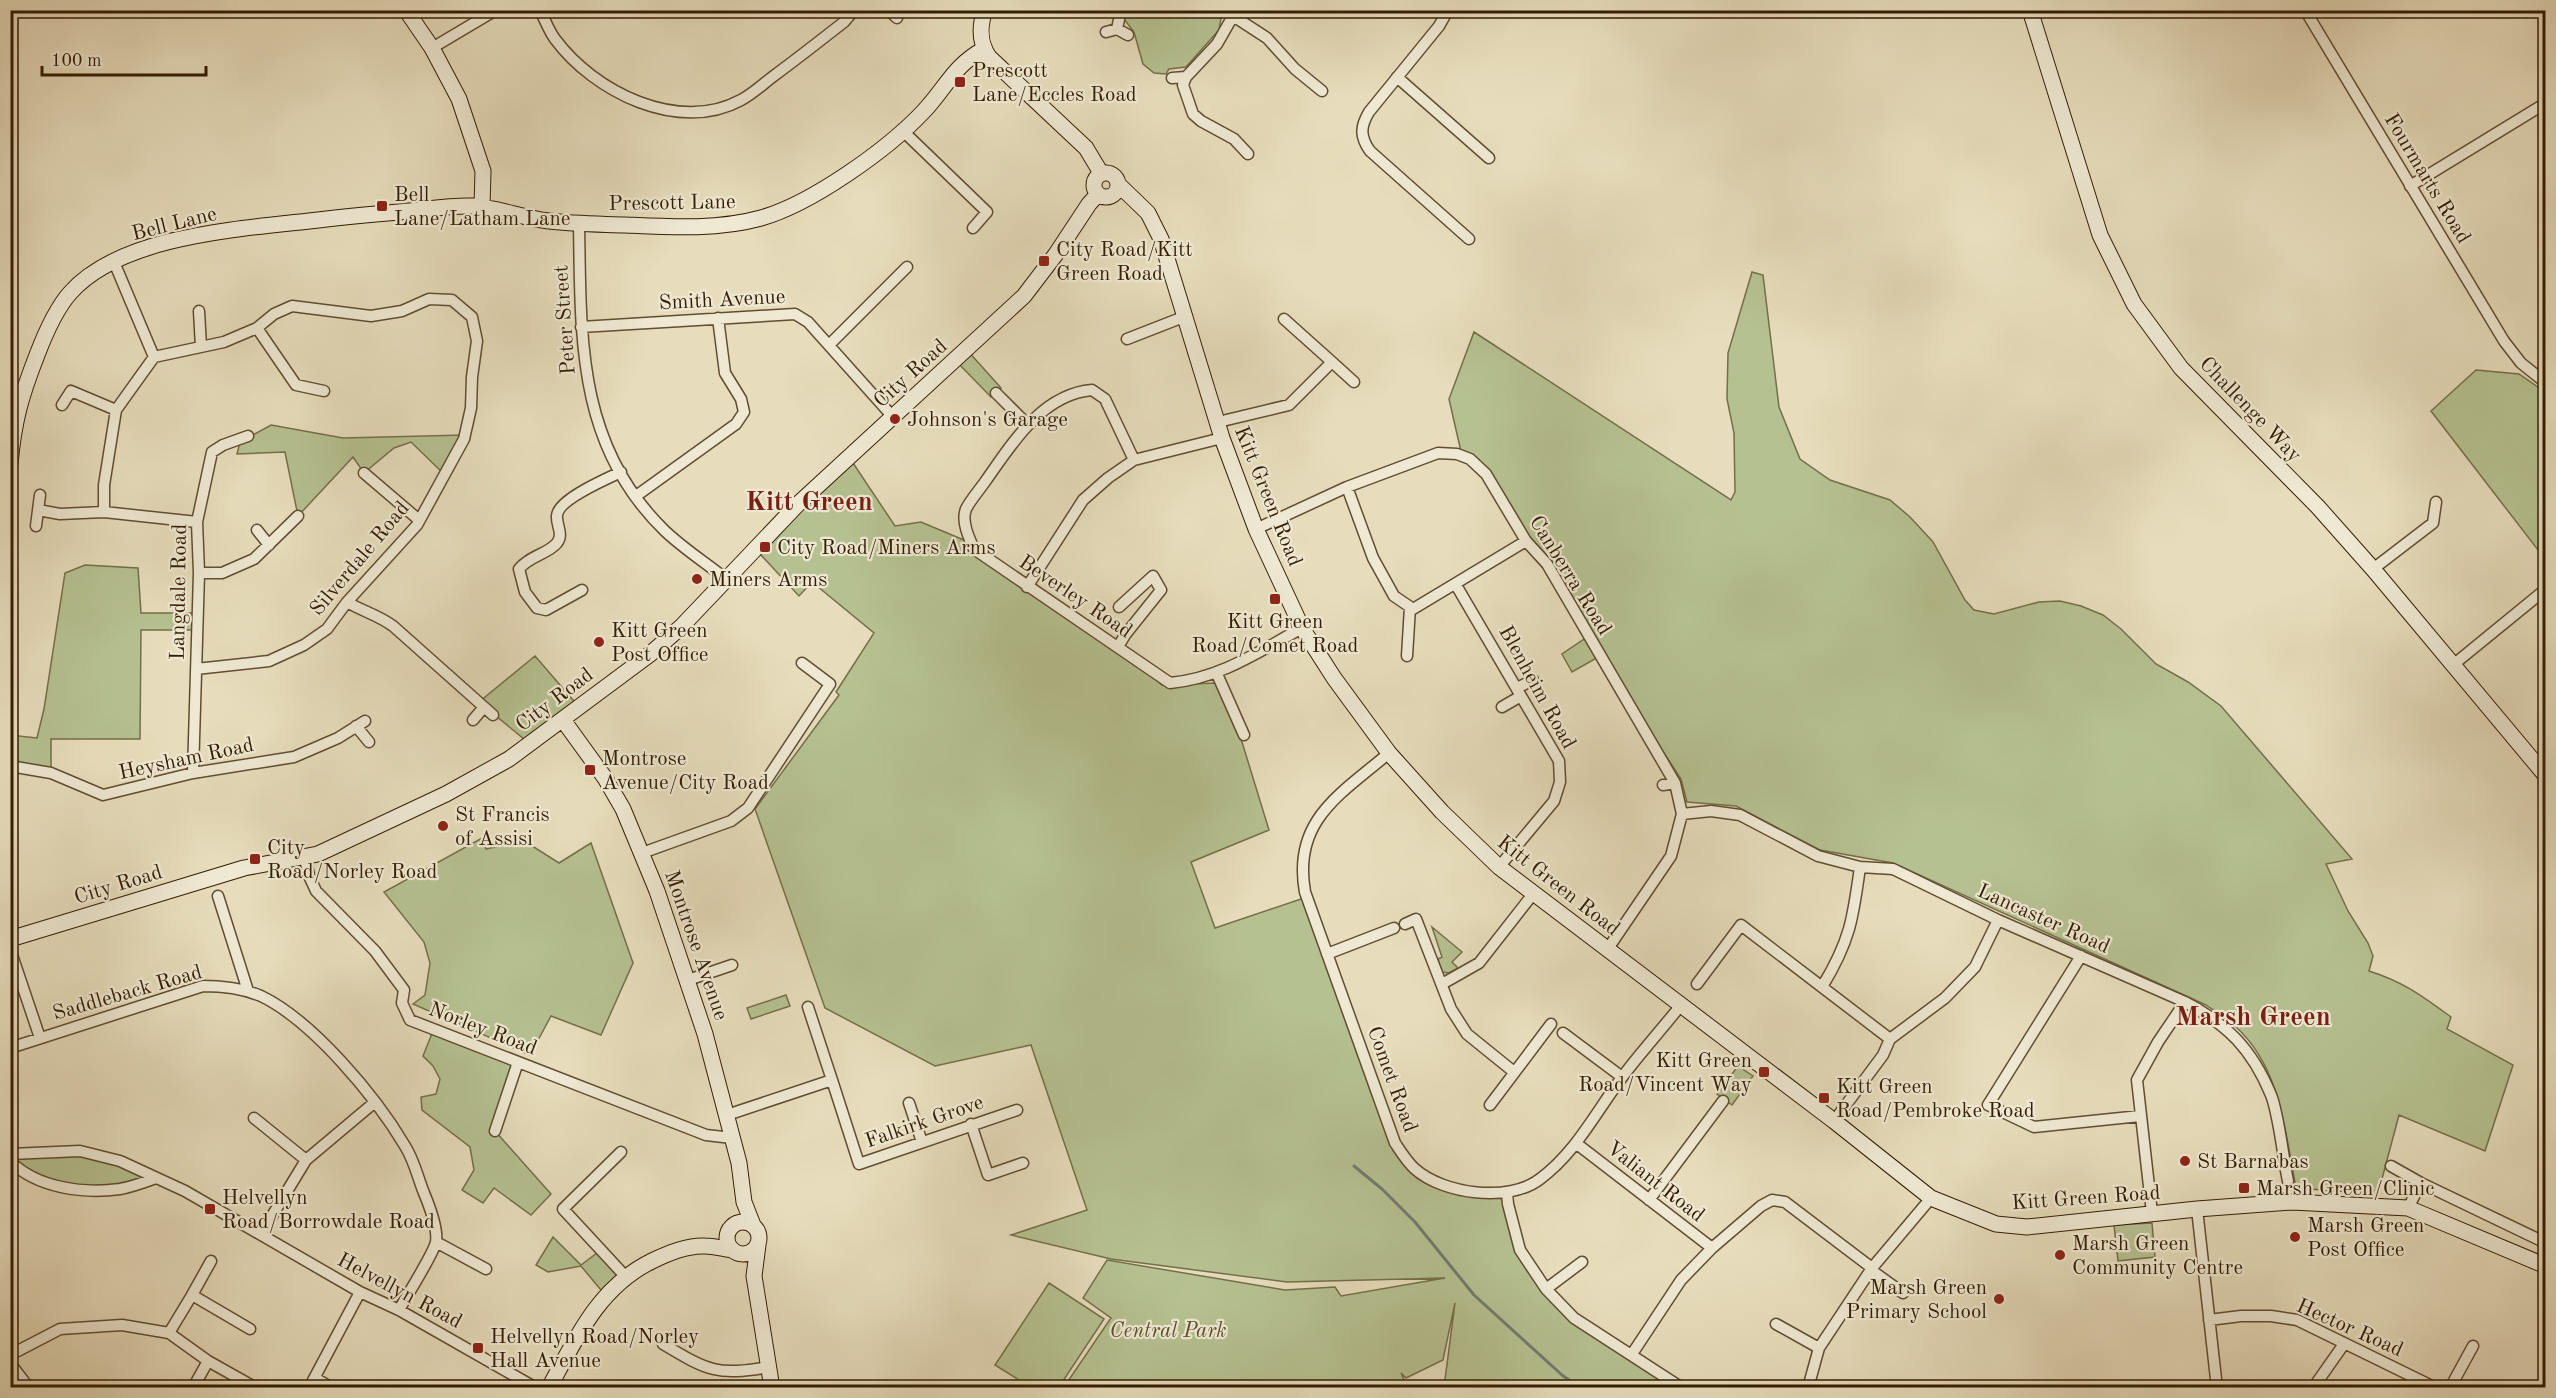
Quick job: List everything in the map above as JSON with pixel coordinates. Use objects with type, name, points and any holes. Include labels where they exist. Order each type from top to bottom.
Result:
[{"type":"street","points":[[406,10],[432,48],[459,99],[481,160],[484,179],[482,207]]},
{"type":"street","points":[[432,48],[496,10]]},
{"type":"street","points":[[540,10],[555,39],[585,70],[618,92],[655,108],[693,112],[716,110],[742,100],[844,22],[854,10]]},
{"type":"street","points":[[888,10],[897,18]]},
{"type":"street","points":[[985,10],[980,30],[984,49],[994,64],[1086,148],[1101,173]]},
{"type":"street","points":[[1117,29],[1121,10]]},
{"type":"street","points":[[1449,10],[1364,121],[1363,140],[1370,152],[1469,239]]},
{"type":"street","name":"Challenge Way","points":[[2030,10],[2100,235],[2134,304],[2181,368],[2318,507],[2373,569],[2546,776]]},
{"type":"street","name":"Fourmarts Road","points":[[2305,10],[2504,341],[2521,363],[2546,383]]},
{"type":"street","points":[[1248,154],[1234,139],[1201,121],[1193,114],[1184,92],[1186,77],[1217,44],[1228,13],[1267,38],[1295,69],[1322,91]]},
{"type":"street","points":[[1106,32],[1117,29],[1128,35]]},
{"type":"street","name":"Prescott Lane","points":[[482,207],[545,221],[579,224],[674,226],[708,225],[758,219],[794,205],[826,187],[903,130],[932,103],[964,61],[984,49]]},
{"type":"street","points":[[1172,78],[1186,77]]},
{"type":"street","points":[[1397,77],[1489,158]]},
{"type":"street","points":[[2410,186],[2546,103]]},
{"type":"street","points":[[903,130],[987,213],[973,228]]},
{"type":"street","points":[[1101,173],[1113,174],[1119,185],[1116,192],[1110,196],[1098,194],[1094,182],[1101,173]]},
{"type":"street","name":"Kitt Green Road","points":[[1119,185],[1142,206],[1154,223],[1161,239],[1222,438],[1256,529],[1302,628],[1334,678],[1389,753],[1442,812],[1499,867],[1533,894],[1834,1121],[1931,1198],[1996,1224],[2027,1227],[2152,1213],[2292,1202],[2408,1208]]},
{"type":"street","name":"City Road","points":[[10,939],[244,867],[318,854],[456,789],[493,769],[563,720],[666,640],[798,504],[1024,296],[1098,194]]},
{"type":"street","name":"Bell Lane","points":[[10,464],[15,399],[62,302],[78,284],[114,262],[157,245],[215,233],[445,207],[482,207]]},
{"type":"street","name":"Peter Street","points":[[579,224],[584,367],[593,406],[606,443],[636,496],[664,530],[726,579]]},
{"type":"street","points":[[104,512],[104,485],[116,410],[154,357],[114,262]]},
{"type":"street","points":[[829,345],[907,267]]},
{"type":"street","name":"Silverdale Road","points":[[154,357],[224,342],[257,328],[274,314],[292,306],[371,316],[402,310],[429,299],[452,300],[472,317],[477,341],[471,408],[464,439],[419,520],[347,602],[327,630],[304,645],[268,661],[196,669]]},
{"type":"street","points":[[199,311],[201,347]]},
{"type":"street","name":"Smith Avenue","points":[[581,327],[795,314],[808,321],[893,417]]},
{"type":"street","points":[[1127,339],[1186,316]]},
{"type":"street","points":[[636,496],[736,424],[744,412],[741,399],[725,373],[718,318]]},
{"type":"street","points":[[1284,319],[1354,382]]},
{"type":"street","points":[[257,328],[296,385],[324,390]]},
{"type":"street","points":[[1218,422],[1289,405],[1332,362]]},
{"type":"street","name":"Beverley Road","points":[[1134,460],[1105,399],[1092,390],[1081,391],[1060,401],[1038,415],[1016,437],[965,511],[967,531],[974,549],[1170,683],[1192,681],[1217,674],[1302,628]]},
{"type":"street","points":[[62,405],[71,391],[116,410]]},
{"type":"street","points":[[996,393],[1028,425]]},
{"type":"street","name":"Langdale Road","points":[[193,773],[199,573],[198,522],[212,452],[223,445],[248,436]]},
{"type":"street","points":[[1027,587],[1083,500],[1108,478],[1134,460],[1222,438]]},
{"type":"street","name":"Canberra Road","points":[[1256,529],[1347,487],[1438,453],[1457,454],[1470,459],[1486,474],[1526,541],[1547,564],[1675,783],[1682,814],[1671,856],[1607,950]]},
{"type":"street","points":[[582,590],[546,610],[537,608],[525,592],[519,569],[525,562],[557,543],[561,534],[556,515],[561,504],[621,472]]},
{"type":"street","points":[[364,473],[419,520]]},
{"type":"street","points":[[1347,487],[1373,558],[1394,596],[1413,609],[1526,541]]},
{"type":"street","points":[[36,526],[40,495]]},
{"type":"street","points":[[2373,569],[2433,523],[2436,502]]},
{"type":"street","points":[[38,510],[60,514],[104,512],[198,522]]},
{"type":"street","points":[[199,573],[222,573],[254,559],[298,516]]},
{"type":"street","points":[[257,530],[269,545]]},
{"type":"street","points":[[1118,647],[1161,590],[1153,576],[1119,607]]},
{"type":"street","name":"Blenheim Road","points":[[1456,585],[1559,760],[1560,782],[1554,801],[1499,867]]},
{"type":"street","points":[[2453,665],[2546,589]]},
{"type":"street","points":[[347,602],[357,609],[377,615],[393,626],[493,715]]},
{"type":"street","points":[[1407,656],[1410,607]]},
{"type":"street","points":[[642,853],[731,821],[743,813],[830,684],[802,663]]},
{"type":"street","points":[[1217,674],[1244,735]]},
{"type":"street","points":[[1502,706],[1533,680]]},
{"type":"street","points":[[473,720],[484,707]]},
{"type":"street","name":"Montrose Avenue","points":[[563,720],[605,778],[623,809],[642,853],[688,980],[727,1115],[744,1202],[753,1225]]},
{"type":"street","name":"Heysham Road","points":[[10,766],[51,773],[104,795],[193,773],[294,757],[338,738],[361,724],[369,742]]},
{"type":"street","name":"Comet Road","points":[[1389,753],[1321,814],[1306,840],[1301,872],[1305,891],[1395,1143],[1414,1169],[1437,1183],[1468,1191],[1507,1193],[1538,1181],[1577,1144],[1622,1077],[1681,1005]]},
{"type":"street","points":[[1663,785],[1675,783]]},
{"type":"street","name":"Lancaster Road","points":[[1682,814],[1711,811],[1740,815],[1818,856],[1860,867],[1893,869],[1998,920],[2210,1015],[2231,1031],[2247,1051],[2272,1096],[2288,1181]]},
{"type":"street","name":"Norley Road","points":[[304,856],[316,891],[375,951],[404,990],[402,1003],[410,1020],[706,1135],[732,1138]]},
{"type":"street","points":[[1822,987],[1841,956],[1853,920],[1860,867]]},
{"type":"street","points":[[1442,984],[1479,963],[1533,894]]},
{"type":"street","points":[[218,896],[248,991]]},
{"type":"street","points":[[1405,924],[1416,919],[1451,1009],[1467,1034],[1514,1072]]},
{"type":"street","points":[[1834,1121],[1883,1055],[1890,1039],[1945,998],[1975,967],[1998,920]]},
{"type":"street","points":[[1696,984],[1741,925],[1890,1039]]},
{"type":"street","points":[[1327,954],[1394,928]]},
{"type":"street","points":[[10,949],[40,1038]]},
{"type":"street","points":[[2081,956],[1988,1105],[2034,1127],[2140,1116]]},
{"type":"street","points":[[688,980],[732,965]]},
{"type":"street","name":"Saddleback Road","points":[[10,1048],[203,986],[233,987],[262,997],[289,1014],[315,1036],[375,1102],[406,1148],[432,1212],[436,1242]]},
{"type":"street","points":[[2152,1213],[2137,1080],[2158,1042],[2185,1002]]},
{"type":"street","name":"Falkirk Grove","points":[[808,1007],[860,1164],[1017,1110]]},
{"type":"street","points":[[1490,1106],[1551,1024]]},
{"type":"street","points":[[1563,1033],[1622,1077]]},
{"type":"street","points":[[495,1131],[518,1062]]},
{"type":"street","points":[[727,1115],[832,1080]]},
{"type":"street","points":[[1649,1200],[1724,1101]]},
{"type":"street","points":[[261,1234],[306,1160],[375,1102]]},
{"type":"street","points":[[909,1103],[922,1142]]},
{"type":"street","points":[[254,1118],[306,1160]]},
{"type":"street","points":[[971,1124],[988,1175],[1023,1163]]},
{"type":"street","name":"Valiant Road","points":[[1577,1144],[1712,1248]]},
{"type":"street","name":"Helvellyn Road","points":[[10,1154],[80,1151],[120,1161],[185,1191],[360,1292],[399,1310],[537,1388]]},
{"type":"street","points":[[621,1152],[563,1209],[626,1276]]},
{"type":"street","points":[[10,1161],[21,1172],[67,1188],[93,1191],[123,1189],[156,1179]]},
{"type":"street","points":[[2391,1166],[2421,1183],[2546,1243]]},
{"type":"street","points":[[2421,1183],[2408,1208],[2546,1266]]},
{"type":"street","points":[[1507,1193],[1520,1250],[1546,1289],[1574,1318],[1682,1388]]},
{"type":"street","points":[[1808,1388],[1819,1348],[1871,1269],[1931,1198]]},
{"type":"street","points":[[1632,1354],[1681,1280],[1712,1248],[1761,1206],[1772,1200],[1785,1202],[1903,1293]]},
{"type":"street","points":[[744,1202],[731,1227],[728,1243],[754,1276]]},
{"type":"street","points":[[2197,1209],[2217,1388]]},
{"type":"street","points":[[704,1246],[731,1227],[743,1222],[753,1225],[759,1234],[754,1276],[772,1388]]},
{"type":"street","points":[[399,1310],[436,1242],[486,1269]]},
{"type":"street","points":[[549,1388],[586,1321],[605,1295],[626,1276],[678,1250],[704,1246],[751,1252],[758,1245]]},
{"type":"street","points":[[169,1333],[211,1261]]},
{"type":"street","points":[[1546,1289],[1582,1262]]},
{"type":"street","points":[[309,1388],[360,1292]]},
{"type":"street","points":[[192,1295],[250,1329]]},
{"type":"street","name":"Hector Road","points":[[2209,1320],[2241,1316],[2271,1316],[2297,1320],[2436,1388]]},
{"type":"street","points":[[1776,1324],[1819,1348]]},
{"type":"street","points":[[10,1355],[60,1329],[122,1325],[169,1333],[208,1361],[256,1388]]},
{"type":"street","points":[[663,1344],[710,1369],[730,1373],[769,1368]]},
{"type":"street","points":[[2313,1388],[2344,1344]]},
{"type":"street","points":[[2450,1388],[2473,1346]]},
{"type":"street","points":[[193,1388],[208,1361]]},
{"type":"street","points":[[10,1363],[28,1388]]},
{"type":"street","points":[[315,1378],[332,1388]]},
{"type":"green space","points":[[1208,10],[1221,18],[1219,30],[1186,67],[1169,69],[1166,74],[1154,73],[1143,64],[1134,32],[1124,19],[1126,11]]},
{"type":"green space","points":[[1752,272],[1763,275],[1779,407],[1800,459],[1830,480],[1890,500],[1910,517],[1933,542],[1965,600],[1974,610],[1994,614],[2039,602],[2060,601],[2103,615],[2121,629],[2156,664],[2188,682],[2221,706],[2352,859],[2326,864],[2348,911],[2368,943],[2373,956],[2369,971],[2403,985],[2422,996],[2451,1017],[2447,1029],[2513,1065],[2485,1151],[2399,1115],[2378,1194],[2296,1188],[2279,1102],[2263,1062],[2251,1043],[2236,1027],[2206,1005],[1893,863],[1820,850],[1736,806],[1687,802],[1681,779],[1600,656],[1572,672],[1562,654],[1587,637],[1489,480],[1462,456],[1449,399],[1474,332],[1731,500],[1735,492],[1734,433],[1727,399],[1728,353]]},
{"type":"green space","points":[[967,350],[1001,388],[991,397],[956,361]]},
{"type":"green space","points":[[2476,370],[2519,374],[2545,392],[2545,559],[2431,411]]},
{"type":"green space","points":[[271,425],[343,438],[465,435],[445,475],[411,442],[394,448],[364,473],[353,457],[298,516],[285,452],[237,454],[240,442]]},
{"type":"green space","name":"Central Park","points":[[849,457],[895,526],[921,522],[971,543],[1118,647],[1162,685],[1216,683],[1242,742],[1269,830],[1191,862],[1215,928],[1307,897],[1395,1143],[1437,1183],[1507,1193],[1520,1249],[1574,1318],[1689,1387],[1444,1387],[1455,1303],[1443,1360],[1406,1378],[1401,1373],[1407,1387],[1064,1387],[1111,1318],[1083,1298],[1107,1260],[1285,1290],[1335,1287],[1341,1296],[1445,1278],[1287,1282],[1111,1259],[1011,1235],[1087,1210],[1031,1045],[935,1066],[825,1008],[755,809],[839,695],[836,692],[874,633],[812,582],[799,596],[759,553]]},
{"type":"green space","points":[[85,565],[138,568],[141,613],[198,613],[197,630],[141,630],[140,739],[51,739],[51,773],[11,766],[10,735],[37,738],[44,709],[65,573]]},
{"type":"green space","points":[[535,656],[579,707],[530,744],[479,702]]},
{"type":"green space","points":[[482,838],[486,849],[523,840],[559,863],[591,843],[633,963],[601,1035],[551,1016],[530,1055],[413,1004],[425,995],[430,963],[424,942],[384,892]]},
{"type":"green space","points":[[1432,927],[1462,952],[1452,962],[1458,968],[1449,973],[1442,972],[1438,959],[1442,957]]},
{"type":"green space","points":[[786,995],[790,1006],[751,1019],[747,1008]]},
{"type":"green space","points":[[433,1031],[518,1062],[495,1131],[551,1194],[531,1215],[494,1188],[483,1203],[462,1190],[474,1170],[470,1147],[422,1110],[421,1097],[436,1094],[440,1079],[433,1066],[423,1056]]},
{"type":"green space","points":[[1738,1066],[1753,1076],[1732,1105],[1717,1094]]},
{"type":"green space","points":[[66,1151],[117,1160],[156,1178],[104,1190],[62,1187],[21,1172],[11,1154]]},
{"type":"green space","points":[[2152,1223],[2155,1257],[2118,1261],[2114,1225]]},
{"type":"green space","points":[[553,1237],[581,1265],[601,1250],[625,1276],[605,1295],[581,1266],[548,1272],[536,1265]]},
{"type":"green space","points":[[1049,1283],[1104,1319],[1059,1387],[1030,1387],[995,1365]]},
{"type":"waterway","points":[[1354,1166],[1382,1189],[1415,1222],[1474,1295],[1562,1375],[1580,1388]]},
{"type":"place","name":"Prescott Lane/Eccles Road","points":[[960,82]]},
{"type":"place","name":"Bell Lane/Latham Lane","points":[[382,206]]},
{"type":"place","name":"City Road/Kitt Green Road","points":[[1044,261]]},
{"type":"place","name":"Johnson's Garage","points":[[895,419]]},
{"type":"place","name":"City Road/Miners Arms","points":[[765,547]]},
{"type":"place","name":"Miners Arms","points":[[697,579]]},
{"type":"place","name":"Kitt Green Road/Comet Road","points":[[1275,599]]},
{"type":"place","name":"Kitt Green Post Office","points":[[599,642]]},
{"type":"place","name":"Montrose Avenue/City Road","points":[[590,770]]},
{"type":"place","name":"St Francis of Assisi","points":[[443,826]]},
{"type":"place","name":"City Road/Norley Road","points":[[255,859]]},
{"type":"place","name":"Kitt Green Road/Vincent Way","points":[[1764,1072]]},
{"type":"place","name":"Kitt Green Road/Pembroke Road","points":[[1824,1098]]},
{"type":"place","name":"St Barnabas","points":[[2185,1161]]},
{"type":"place","name":"Marsh Green/Clinic","points":[[2244,1188]]},
{"type":"place","name":"Helvellyn Road/Borrowdale Road","points":[[210,1209]]},
{"type":"place","name":"Marsh Green Post Office","points":[[2295,1237]]},
{"type":"place","name":"Marsh Green Community Centre","points":[[2060,1255]]},
{"type":"place","name":"Marsh Green Primary School","points":[[1999,1299]]},
{"type":"place","name":"Helvellyn Road/Norley Hall Avenue","points":[[478,1348]]},
{"type":"district","name":"Kitt Green","points":[[809,501]]},
{"type":"district","name":"Marsh Green","points":[[2253,1016]]}]
